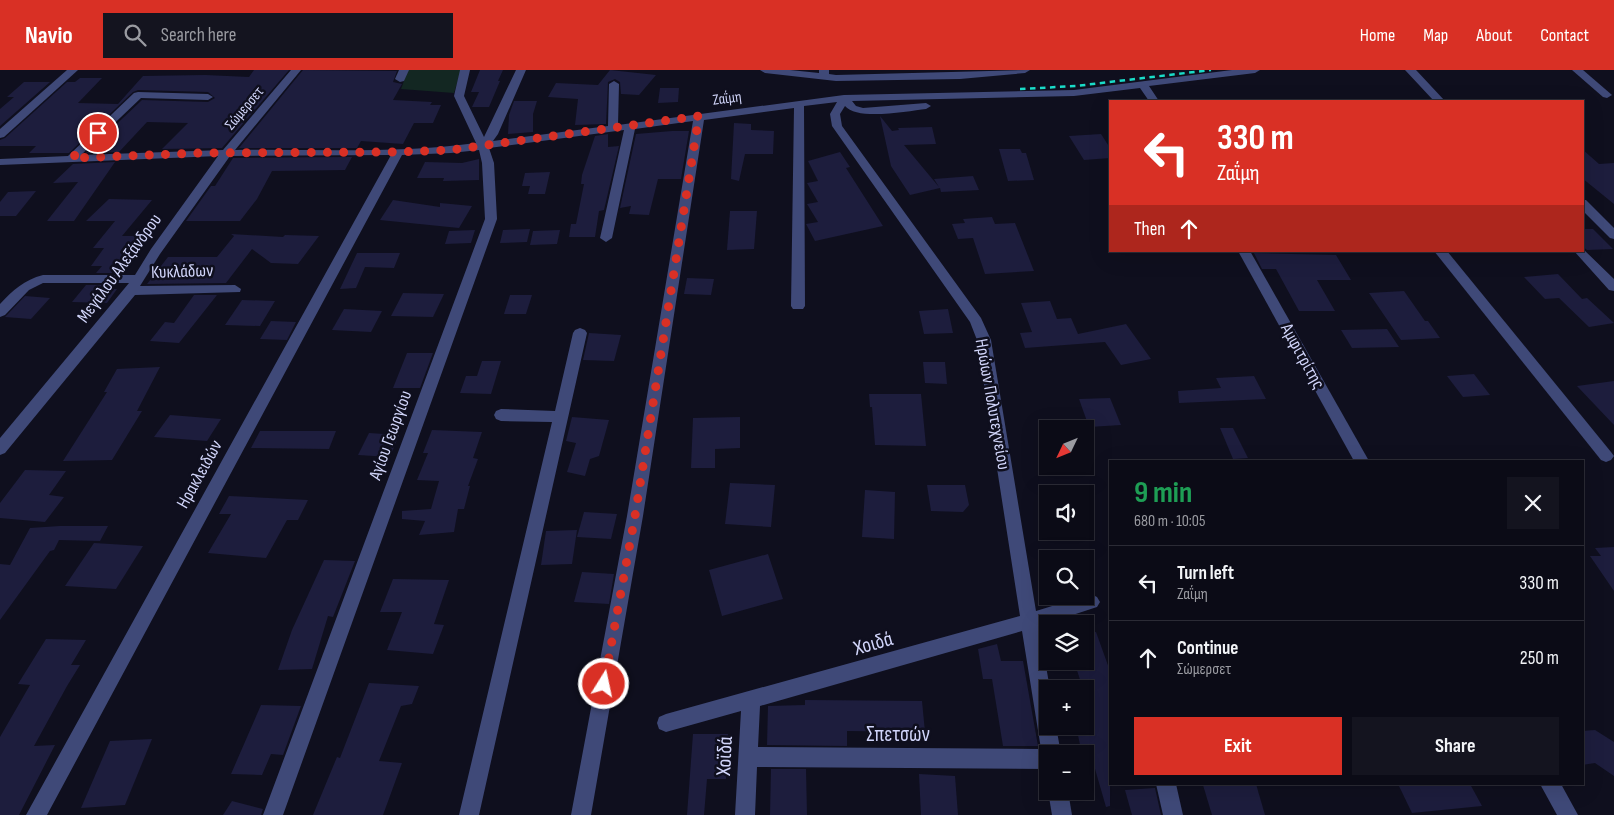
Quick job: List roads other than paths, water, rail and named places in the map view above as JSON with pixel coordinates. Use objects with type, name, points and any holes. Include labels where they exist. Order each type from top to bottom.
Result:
[{"type":"street","points":[[0,135],[73,70]]},
{"type":"street","name":"Σώμερσετ","points":[[0,162],[226,153],[296,70]]},
{"type":"street","name":"Αγίου Γεωργίου","points":[[274,815],[491,219],[488,163],[483,146],[459,96],[465,70]]},
{"type":"street","points":[[483,146],[493,134],[521,70]]},
{"type":"street","points":[[765,70],[879,77],[968,76],[1025,70]]},
{"type":"street","points":[[844,98],[853,109],[867,111],[1009,99],[1018,95],[1074,93],[1255,70]]},
{"type":"street","points":[[1410,70],[1439,100]]},
{"type":"street","points":[[1577,70],[1607,95]]},
{"type":"street","points":[[870,96],[879,77]]},
{"type":"street","points":[[613,128],[614,84]]},
{"type":"street","points":[[1143,85],[1153,100]]},
{"type":"street","points":[[72,158],[138,95],[208,97]]},
{"type":"street","name":"Ζαΐμη","points":[[226,153],[398,152],[483,146],[844,98],[870,96],[1018,95]]},
{"type":"street","name":"Ηρώων Πολυτεχνείου","points":[[844,98],[835,114],[837,126],[976,321],[984,340],[1050,745]]},
{"type":"street","points":[[798,306],[800,104]]},
{"type":"street","points":[[580,815],[635,516],[699,116]]},
{"type":"street","points":[[606,238],[630,126]]},
{"type":"street","name":"Ηρακλειδών","points":[[36,815],[398,152]]},
{"type":"street","name":"Μεγάλου Αλεξάνδρου","points":[[0,448],[130,291],[154,252],[226,153]]},
{"type":"street","points":[[1584,205],[1614,235]]},
{"type":"street","name":"Αμφιτρίτης","points":[[1245,252],[1361,460]]},
{"type":"street","points":[[1441,252],[1611,459]]},
{"type":"street","points":[[1581,252],[1614,287]]},
{"type":"street","points":[[0,312],[26,285],[34,280],[43,278],[138,279]]},
{"type":"street","name":"Κυκλάδων","points":[[130,291],[235,289]]},
{"type":"street","points":[[469,815],[580,333]]},
{"type":"street","points":[[500,415],[560,417]]},
{"type":"street","name":"Χοιδά","points":[[666,723],[945,646],[1081,605]]},
{"type":"street","name":"Χοϊδά","points":[[745,815],[750,700]]},
{"type":"street","name":"Σπετσών","points":[[748,757],[1039,759]]},
{"type":"street","points":[[1166,785],[1173,815]]},
{"type":"street","points":[[1551,785],[1568,815]]},
{"type":"street","points":[[1060,800],[1062,815]]},
{"type":"railway","points":[[1020,89],[1076,86],[1211,70]]}]
